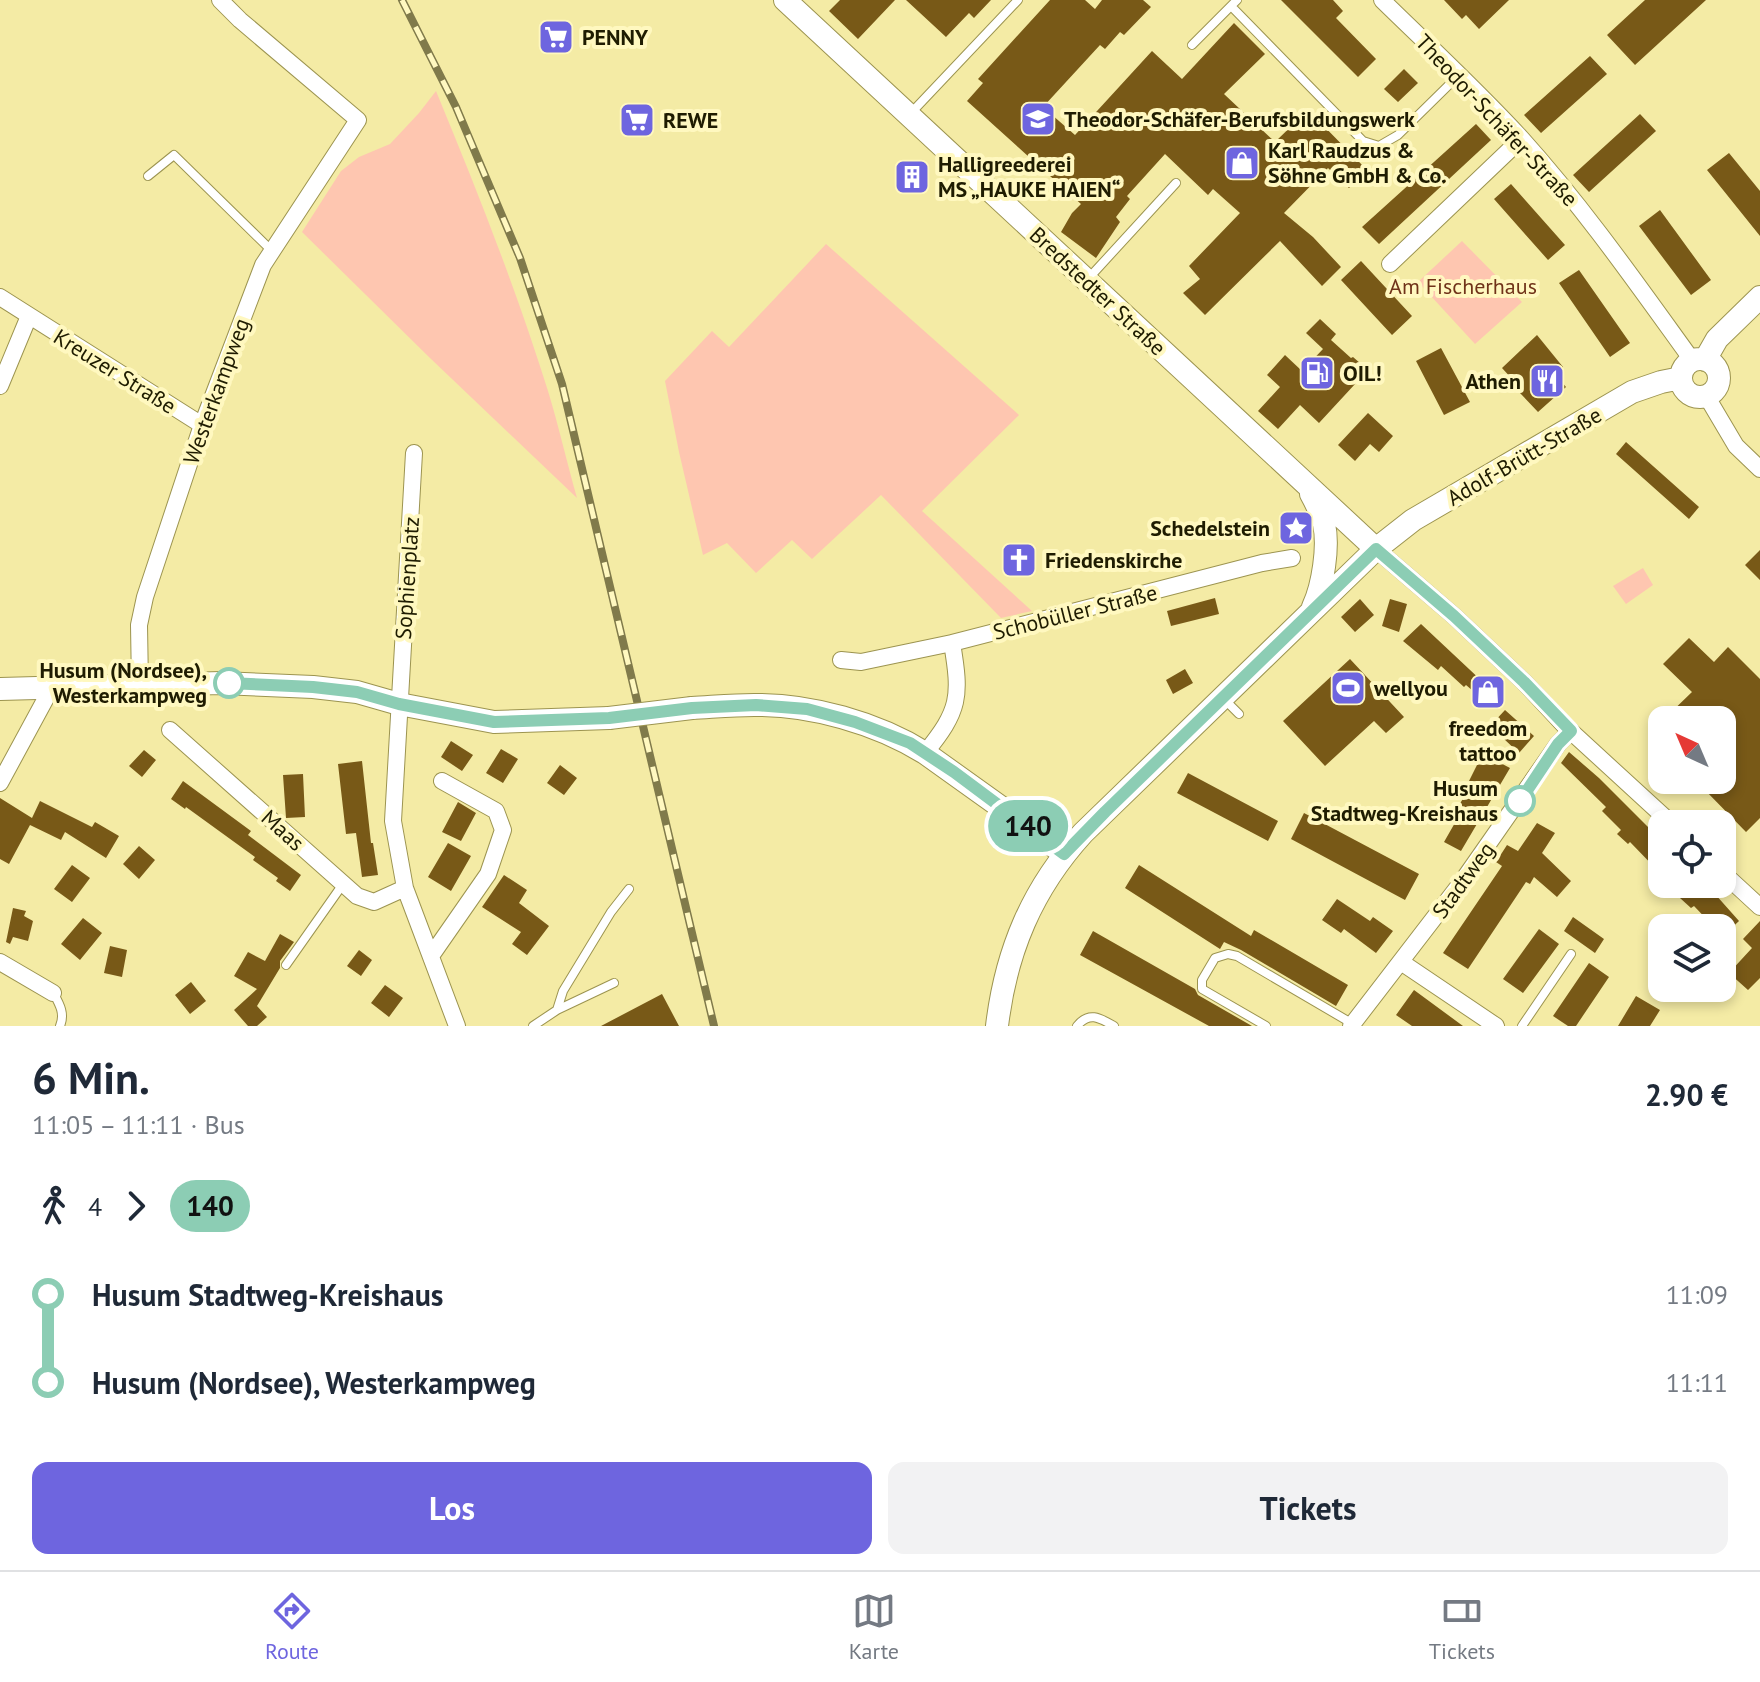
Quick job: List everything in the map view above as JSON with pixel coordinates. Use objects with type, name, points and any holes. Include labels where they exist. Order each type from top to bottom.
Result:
[{"type":"main road","name":"Bredstedter Straße","points":[[785,0],[1376,549]]},
{"type":"main road","points":[[1693,366],[1713,364],[1718,372],[1719,383],[1707,397],[1697,398],[1689,394],[1681,384],[1693,366],[1717,339],[1760,297]]},
{"type":"main road","name":"Adolf-Brütt-Straße","points":[[1376,549],[1413,520],[1632,392],[1693,366]]},
{"type":"main road","points":[[1306,618],[1321,585],[1325,537],[1321,515],[1307,485]]},
{"type":"main road","points":[[997,1026],[1014,946],[1034,903],[1064,854],[1376,549]]},
{"type":"main road","points":[[0,689],[221,683],[313,687],[357,692],[399,704],[494,722],[609,718],[692,708],[756,705],[807,709],[837,716],[910,743],[1064,854]]},
{"type":"street","name":"Westerkampweg","points":[[140,685],[139,625],[145,597],[202,425],[263,265],[358,120],[220,0]]},
{"type":"street","name":"Theodor-Schäfer-Straße","points":[[1382,0],[1521,139],[1594,225],[1693,366]]},
{"type":"street","points":[[1390,264],[1521,139]]},
{"type":"street","name":"Kreuzer Straße","points":[[0,297],[202,425]]},
{"type":"street","name":"Kreuzer Straße","points":[[0,386],[29,316]]},
{"type":"street","points":[[1707,397],[1736,446],[1760,469]]},
{"type":"street","name":"Sophienplatz","points":[[399,704],[414,453]]},
{"type":"street","points":[[1376,549],[1454,616],[1657,810]]},
{"type":"street","name":"Schobüller Straße","points":[[841,660],[861,662],[952,643],[1262,563],[1292,558]]},
{"type":"street","points":[[925,753],[944,729],[956,704],[958,683],[952,643]]},
{"type":"street","points":[[0,783],[52,687]]},
{"type":"street","points":[[399,704],[393,821],[405,888],[457,1026]]},
{"type":"street","name":"Maas","points":[[170,730],[357,896],[374,902],[405,888]]},
{"type":"street","name":"Stadtweg","points":[[1352,1025],[1461,883],[1558,744],[1571,731]]},
{"type":"street","points":[[431,956],[488,874],[503,830],[496,811],[442,781]]},
{"type":"street","points":[[1736,885],[1760,907]]},
{"type":"street","points":[[0,962],[53,993]]},
{"type":"street","points":[[1401,962],[1496,1026]]},
{"type":"lane","points":[[910,115],[1018,0]]},
{"type":"lane","points":[[1192,45],[1234,3],[1363,141],[1379,146],[1398,135],[1459,75]]},
{"type":"lane","points":[[148,176],[174,155],[272,251]]},
{"type":"lane","points":[[1086,281],[1176,183]]},
{"type":"lane","points":[[1222,698],[1239,714]]},
{"type":"lane","points":[[286,965],[343,884]]},
{"type":"lane","points":[[557,1010],[563,991],[611,912],[629,889]]},
{"type":"lane","points":[[1266,1026],[1202,989],[1202,980],[1215,958],[1228,954],[1237,956],[1352,1025]]},
{"type":"lane","points":[[1522,1026],[1571,954]]},
{"type":"lane","points":[[533,1026],[557,1010],[614,983]]},
{"type":"lane","points":[[53,993],[62,1009],[60,1026]]},
{"type":"lane","points":[[1077,1026],[1093,1016],[1114,1026]]},
{"type":"green space","points":[[436,91],[523,315],[548,391],[577,498],[302,232],[341,171],[359,157],[390,144]]},
{"type":"green space","name":"Am Fischerhaus","points":[[1462,241],[1522,302],[1475,344],[1418,282]]},
{"type":"green space","points":[[826,244],[1019,415],[922,511],[1032,611],[1001,618],[881,495],[812,559],[792,540],[756,573],[727,543],[703,555],[665,381],[712,331],[729,347]]},
{"type":"green space","points":[[1643,568],[1653,585],[1626,604],[1613,586]]},
{"type":"building","points":[[840,0],[895,0],[858,39],[829,11]]},
{"type":"building","points":[[906,0],[991,0],[974,18],[969,13],[946,37]]},
{"type":"building","points":[[1050,0],[1085,0],[1095,9],[1102,0],[1143,0],[1151,7],[1124,35],[1120,32],[1105,49],[1100,45],[1043,107],[1075,135],[1152,51],[1182,79],[1234,23],[1265,54],[1224,94],[1275,142],[1308,110],[1367,170],[1349,188],[1328,168],[1284,213],[1313,237],[1341,267],[1322,286],[1280,241],[1205,315],[1183,293],[1200,279],[1189,266],[1240,213],[1213,189],[1208,195],[1165,154],[1127,196],[1130,199],[1116,217],[1120,222],[1096,258],[1061,232],[1081,204],[967,101],[983,83],[978,79]]},
{"type":"building","points":[[1281,0],[1333,0],[1343,11],[1336,18],[1376,59],[1358,77]]},
{"type":"building","points":[[1444,0],[1509,0],[1479,29],[1466,15],[1462,19]]},
{"type":"building","points":[[1645,0],[1706,0],[1635,65],[1607,35]]},
{"type":"building","points":[[1590,56],[1607,74],[1541,133],[1524,115]]},
{"type":"building","points":[[1404,69],[1418,83],[1398,102],[1384,89]]},
{"type":"building","points":[[1640,114],[1656,131],[1589,192],[1573,175]]},
{"type":"building","points":[[1476,124],[1491,140],[1379,244],[1362,227]]},
{"type":"building","points":[[1729,153],[1760,191],[1760,236],[1707,170]]},
{"type":"building","points":[[1511,184],[1565,245],[1548,260],[1494,199]]},
{"type":"building","points":[[1660,210],[1711,280],[1691,295],[1639,226]]},
{"type":"building","points":[[1361,261],[1412,316],[1392,335],[1341,280]]},
{"type":"building","points":[[1579,270],[1630,343],[1610,357],[1559,283]]},
{"type":"building","name":"OIL!","points":[[1320,319],[1336,334],[1331,340],[1368,370],[1319,423],[1300,405],[1278,429],[1258,411],[1280,387],[1267,375],[1285,355],[1302,371],[1323,349],[1306,333]]},
{"type":"building","points":[[1537,335],[1563,367],[1555,374],[1566,387],[1538,412],[1502,368]]},
{"type":"building","points":[[1441,348],[1470,402],[1444,415],[1416,361]]},
{"type":"building","points":[[1368,413],[1393,436],[1379,452],[1370,444],[1355,461],[1338,445]]},
{"type":"building","points":[[1626,442],[1699,507],[1689,519],[1616,454]]},
{"type":"building","points":[[1760,550],[1760,580],[1745,565]]},
{"type":"building","points":[[1215,598],[1219,614],[1171,626],[1167,611]]},
{"type":"building","points":[[1360,599],[1374,615],[1355,632],[1341,617]]},
{"type":"building","points":[[1390,599],[1407,604],[1399,632],[1382,626]]},
{"type":"building","points":[[1421,624],[1485,684],[1488,680],[1499,689],[1488,704],[1441,666],[1438,670],[1403,641]]},
{"type":"building","points":[[1689,638],[1714,662],[1728,647],[1760,679],[1760,818],[1746,832],[1736,822],[1736,810],[1724,810],[1709,794],[1736,794],[1736,706],[1678,706],[1692,692],[1663,664]]},
{"type":"building","name":"wellyou","points":[[1350,659],[1404,717],[1386,733],[1374,721],[1325,766],[1283,721]]},
{"type":"building","points":[[1185,669],[1193,683],[1173,694],[1166,680]]},
{"type":"building","points":[[1505,710],[1534,736],[1519,753],[1492,724]]},
{"type":"building","points":[[451,741],[473,755],[462,771],[441,757]]},
{"type":"building","points":[[1468,746],[1510,768],[1461,851],[1444,842],[1456,821],[1451,818],[1469,789],[1466,787],[1477,765],[1462,757]]},
{"type":"building","points":[[501,749],[518,759],[503,783],[486,773]]},
{"type":"building","points":[[144,750],[156,760],[142,777],[129,766]]},
{"type":"building","points":[[1569,752],[1648,827],[1648,861],[1617,834],[1621,830],[1602,811],[1606,807],[1561,763]]},
{"type":"building","points":[[362,761],[371,843],[378,875],[362,877],[356,833],[346,834],[338,764]]},
{"type":"building","points":[[560,765],[577,778],[564,795],[547,783]]},
{"type":"building","points":[[1188,773],[1278,821],[1268,841],[1177,793]]},
{"type":"building","points":[[303,774],[305,817],[286,818],[283,775]]},
{"type":"building","points":[[183,781],[251,831],[248,835],[301,875],[290,891],[253,860],[255,857],[171,799]]},
{"type":"building","points":[[0,798],[32,818],[40,801],[92,827],[95,822],[119,836],[106,858],[65,832],[61,840],[30,825],[9,864],[0,859]]},
{"type":"building","points":[[458,802],[476,813],[461,841],[442,832]]},
{"type":"building","points":[[1304,813],[1419,874],[1405,900],[1291,839]]},
{"type":"building","points":[[1537,823],[1555,833],[1542,853],[1571,881],[1557,897],[1534,877],[1530,884],[1526,882],[1468,969],[1443,953],[1502,866],[1496,862],[1507,845],[1518,851]]},
{"type":"building","points":[[448,843],[471,856],[451,891],[428,877]]},
{"type":"building","points":[[139,846],[155,860],[139,879],[123,864]]},
{"type":"building","points":[[72,865],[90,878],[72,902],[54,889]]},
{"type":"building","points":[[1139,865],[1251,936],[1254,930],[1348,985],[1336,1006],[1241,950],[1224,942],[1220,949],[1125,888]]},
{"type":"building","points":[[504,875],[527,890],[519,903],[549,926],[527,955],[512,944],[521,932],[482,907]]},
{"type":"building","points":[[1680,898],[1719,898],[1733,914],[1702,914],[1694,906],[1691,908]]},
{"type":"building","points":[[1337,899],[1370,921],[1373,917],[1393,931],[1376,953],[1344,929],[1341,933],[1322,920]]},
{"type":"building","points":[[13,908],[26,911],[24,916],[33,921],[28,941],[13,937],[10,944],[6,942]]},
{"type":"building","points":[[1573,917],[1604,939],[1595,953],[1564,931]]},
{"type":"building","points":[[83,918],[102,933],[80,960],[61,944]]},
{"type":"building","points":[[1760,921],[1760,978],[1748,990],[1736,979],[1736,965],[1752,948],[1743,939]]},
{"type":"building","points":[[1539,929],[1559,944],[1523,993],[1503,979]]},
{"type":"building","points":[[1093,931],[1195,989],[1198,995],[1252,1026],[1209,1026],[1080,955]]},
{"type":"building","points":[[280,934],[294,942],[280,961],[280,968],[257,1006],[267,1017],[257,1026],[248,1026],[234,1010],[257,989],[234,976],[248,952],[265,961]]},
{"type":"building","points":[[110,946],[127,950],[122,977],[104,973]]},
{"type":"building","points":[[359,950],[372,960],[361,976],[347,966]]},
{"type":"building","points":[[1589,963],[1609,977],[1576,1026],[1568,1026],[1553,1016]]},
{"type":"building","points":[[191,982],[206,1001],[190,1014],[175,995]]},
{"type":"building","points":[[385,985],[403,998],[389,1017],[371,1003]]},
{"type":"building","points":[[1414,990],[1463,1026],[1412,1026],[1396,1015]]},
{"type":"building","points":[[662,994],[679,1026],[601,1026]]},
{"type":"building","points":[[1636,996],[1660,1010],[1650,1026],[1618,1026]]},
{"type":"railway","points":[[402,0],[456,107],[520,258],[562,384],[714,1026]]},
{"type":"bus line","name":"140","points":[[229,683],[357,692],[399,704],[494,722],[609,718],[692,708],[756,705],[807,709],[837,716],[910,743],[1064,854],[1376,549],[1454,616],[1571,731],[1558,744],[1520,801]]},
{"type":"place","name":"PENNY","points":[[556,37]]},
{"type":"place","name":"Theodor-Schäfer-Berufsbildungswerk","points":[[1038,119]]},
{"type":"place","name":"REWE","points":[[637,120]]},
{"type":"place","name":"Karl Raudzus & Söhne GmbH & Co.","points":[[1242,163]]},
{"type":"place","name":"Halligreederei MS „HAUKE HAIEN“","points":[[912,177]]},
{"type":"place","name":"OIL!","points":[[1317,373]]},
{"type":"place","name":"Athen","points":[[1547,381]]},
{"type":"place","name":"Schedelstein","points":[[1296,528]]},
{"type":"place","name":"Friedenskirche","points":[[1019,560]]},
{"type":"place","name":"Husum (Nordsee), Westerkampweg","points":[[229,683]]},
{"type":"place","name":"wellyou","points":[[1348,688]]},
{"type":"place","name":"freedom tattoo","points":[[1488,692]]},
{"type":"place","name":"Husum Stadtweg-Kreishaus","points":[[1520,801]]}]
